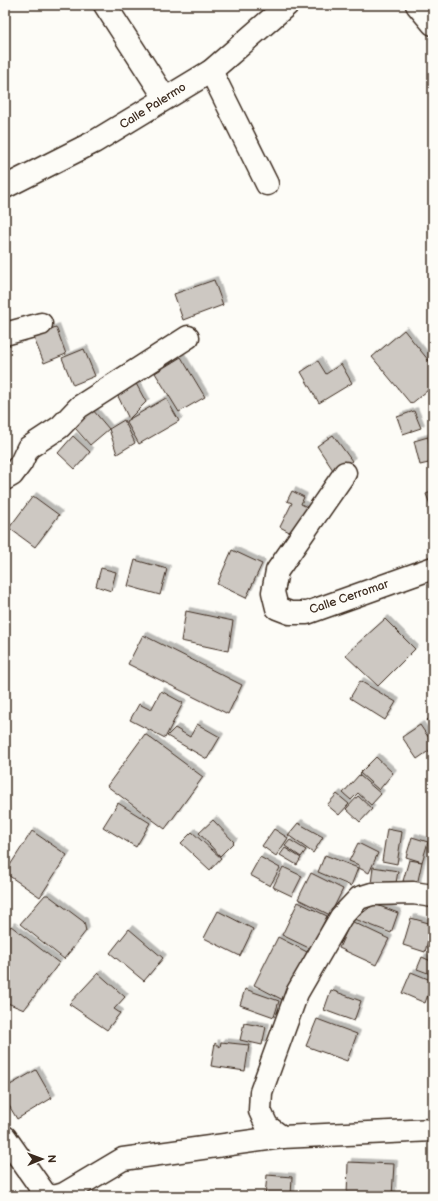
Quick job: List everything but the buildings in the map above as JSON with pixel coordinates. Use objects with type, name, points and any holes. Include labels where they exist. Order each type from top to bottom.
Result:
[{"type":"main road","points":[[105,5],[164,98]]},
{"type":"main road","name":"Calle Palermo","points":[[5,186],[94,142],[164,98],[211,71],[286,5]]},
{"type":"main road","points":[[417,5],[433,24]]},
{"type":"main road","points":[[211,71],[267,184]]},
{"type":"main road","points":[[5,334],[41,324]]},
{"type":"main road","points":[[5,479],[12,475],[21,463],[28,448],[60,427],[79,407],[188,337]]},
{"type":"main road","name":"Calle Cerromar","points":[[345,473],[277,571],[273,592],[277,608],[290,613],[307,612],[433,568]]},
{"type":"main road","points":[[282,1136],[267,1126],[260,1112],[261,1092],[297,994],[341,917],[359,898],[372,894],[413,893],[433,896]]},
{"type":"main road","points":[[57,1196],[64,1194],[123,1159],[282,1136],[433,1130]]},
{"type":"main road","points":[[5,1137],[43,1191],[47,1195],[52,1196]]}]
